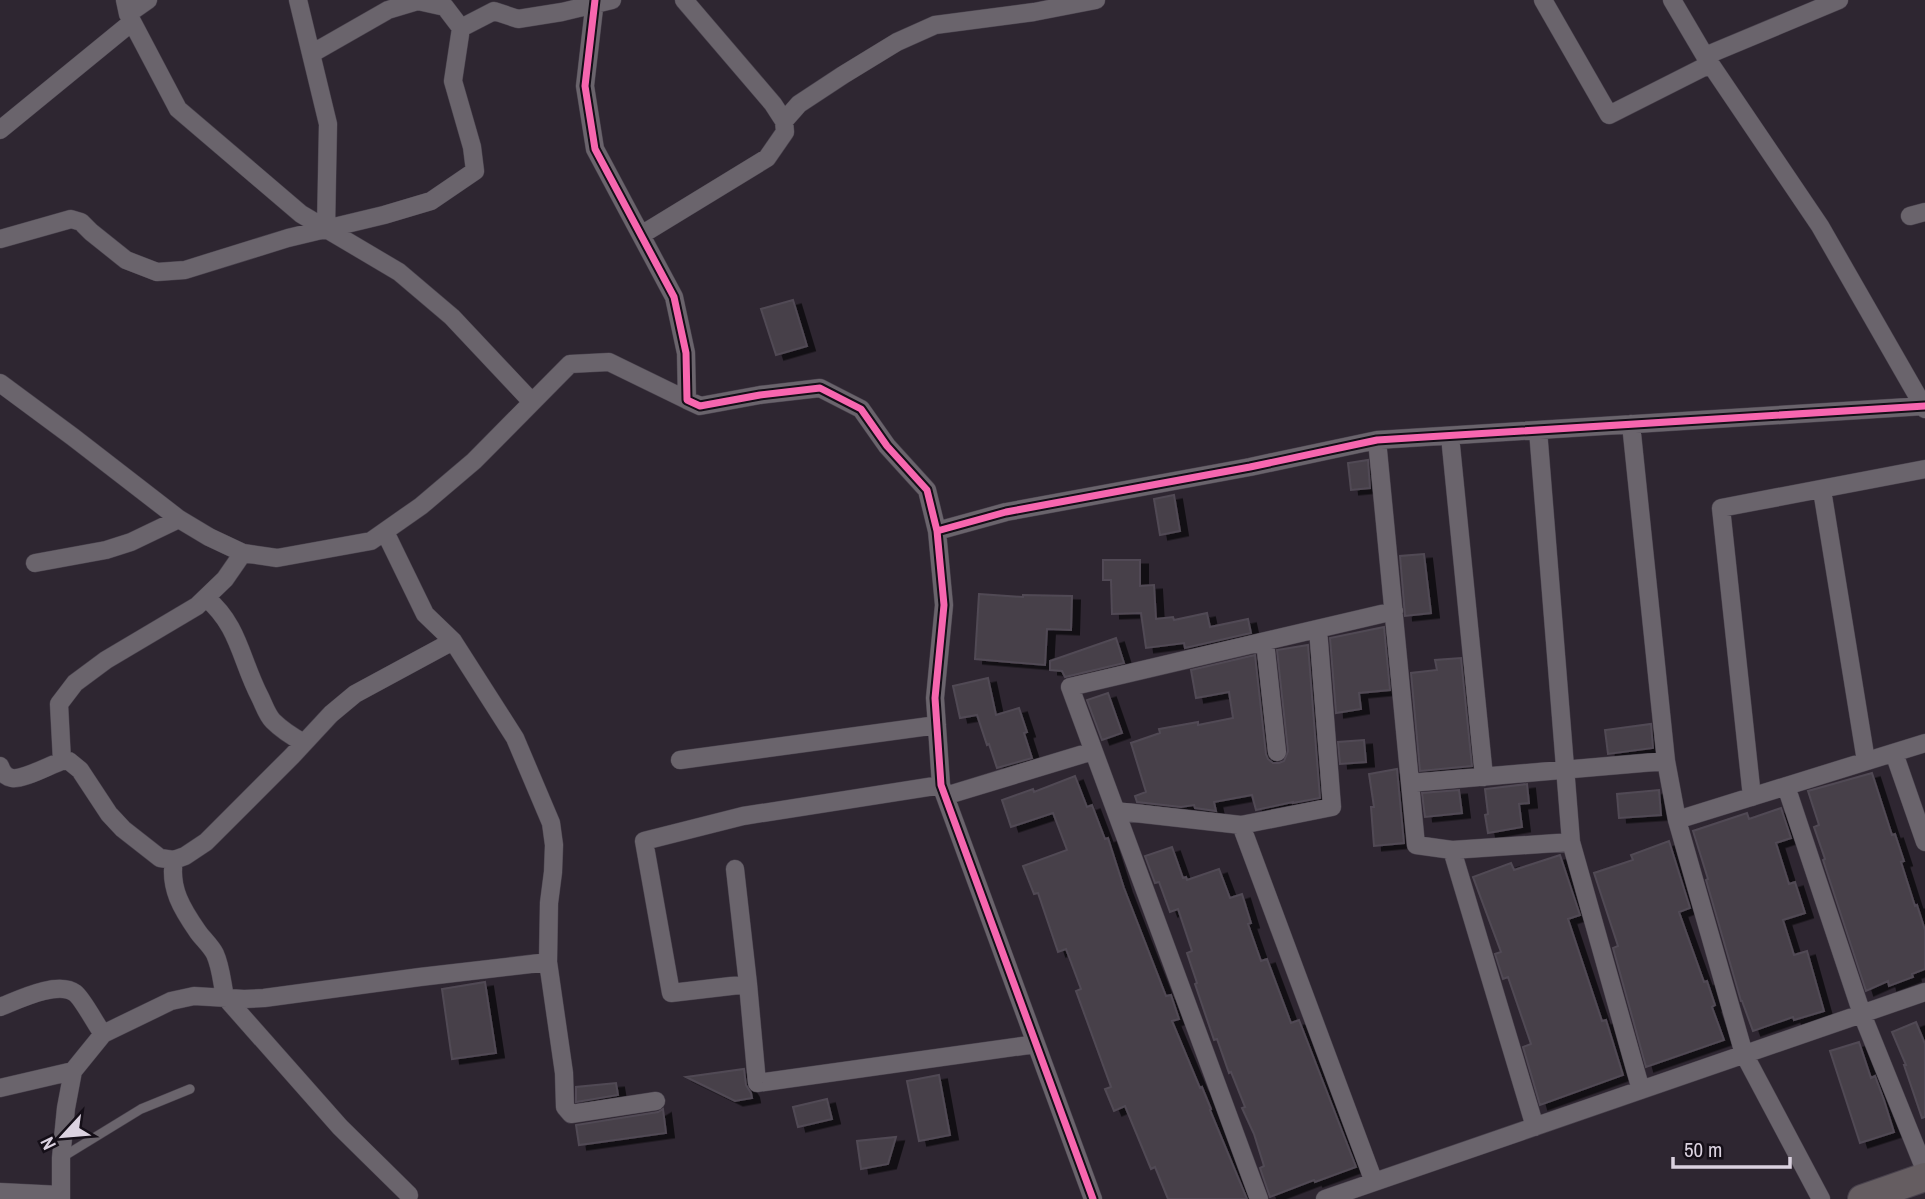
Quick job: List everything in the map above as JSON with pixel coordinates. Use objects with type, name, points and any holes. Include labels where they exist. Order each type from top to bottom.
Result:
[{"type":"main road","points":[[1862,1199],[1925,1177]]},
{"type":"street","points":[[0,130],[128,12],[148,0]]},
{"type":"street","points":[[298,0],[328,124],[326,228]]},
{"type":"street","points":[[641,235],[767,158],[785,132],[784,121],[773,104],[684,0]]},
{"type":"street","points":[[784,121],[799,104],[842,75],[897,42],[935,25],[1034,12],[1096,0]]},
{"type":"street","points":[[1543,0],[1609,115],[1707,60],[1839,0]]},
{"type":"street","points":[[937,531],[1006,512],[1250,467],[1377,440],[1925,407],[1820,226],[1707,60],[1672,0]]},
{"type":"street","points":[[311,54],[388,10],[418,1],[445,7],[461,27]]},
{"type":"street","points":[[0,239],[71,219],[81,222],[126,260],[157,272],[185,270],[326,228],[431,201],[475,171],[472,147],[453,81],[461,27],[493,5],[517,19],[601,2],[585,86],[595,149],[674,297],[686,353],[687,400]]},
{"type":"street","points":[[128,12],[178,109],[301,214],[399,272],[452,317],[532,402]]},
{"type":"street","points":[[0,383],[179,519],[243,553],[277,558],[371,541],[421,506],[474,461],[570,364],[609,362],[700,406],[820,388],[861,409],[887,446],[927,490],[937,531],[944,605],[935,698],[943,790],[1093,1199]]},
{"type":"street","points":[[1630,424],[1666,761],[1677,820],[1744,1054],[1821,1199]]},
{"type":"street","points":[[1538,430],[1571,842],[1641,1090]]},
{"type":"street","points":[[1450,436],[1484,777]]},
{"type":"street","points":[[1377,440],[1416,845],[1452,850],[1571,842]]},
{"type":"street","points":[[1752,797],[1721,508],[1925,469]]},
{"type":"street","points":[[1822,490],[1866,761]]},
{"type":"street","points":[[35,563],[106,550],[131,542],[179,519]]},
{"type":"street","points":[[386,531],[425,614],[453,641],[515,738],[551,823],[554,845],[548,962],[564,1073],[565,1107],[571,1114],[656,1101]]},
{"type":"street","points":[[62,761],[59,704],[75,683],[106,660],[197,606],[225,579],[243,553]]},
{"type":"street","points":[[206,598],[227,620],[251,681],[271,719],[304,743]]},
{"type":"street","points":[[1259,1199],[1070,687],[1394,611]]},
{"type":"street","points":[[1117,811],[1241,825],[1332,807],[1318,629]]},
{"type":"street","points":[[0,766],[4,774],[12,778],[69,761],[80,770],[123,829],[160,858],[174,860],[205,842],[331,714],[355,694],[453,641]]},
{"type":"street","points":[[1265,642],[1277,752]]},
{"type":"street","points":[[680,760],[937,725]]},
{"type":"street","points":[[1677,820],[1925,743]]},
{"type":"street","points":[[748,984],[671,993],[644,841],[743,816],[943,790],[1093,751]]},
{"type":"street","points":[[1894,753],[1925,842]]},
{"type":"street","points":[[1410,783],[1666,761]]},
{"type":"street","points":[[1786,786],[1862,1014],[1925,1170]]},
{"type":"street","points":[[1241,825],[1374,1182]]},
{"type":"street","points":[[1452,850],[1535,1127]]},
{"type":"street","points":[[174,860],[171,875],[174,889],[198,933],[214,952],[225,997],[340,1126],[409,1195]]},
{"type":"street","points":[[735,869],[757,1083],[1036,1044]]},
{"type":"street","points":[[0,1192],[61,1197],[61,1158],[73,1071],[103,1034],[171,1001],[194,996],[264,998],[548,962]]},
{"type":"street","points":[[0,1007],[50,989],[64,988],[75,993],[103,1034]]},
{"type":"street","points":[[1325,1199],[1925,992]]},
{"type":"street","points":[[0,1088],[73,1071]]},
{"type":"lane","points":[[61,1158],[141,1109],[190,1089]]},
{"type":"building","points":[[793,300],[807,346],[776,355],[761,309]]},
{"type":"building","points":[[1368,460],[1370,488],[1351,490],[1348,463]]},
{"type":"building","points":[[1174,495],[1180,531],[1160,535],[1154,499]]},
{"type":"building","points":[[1424,554],[1431,613],[1405,616],[1400,556]]},
{"type":"building","points":[[1103,560],[1140,560],[1140,586],[1154,585],[1156,619],[1173,617],[1174,620],[1207,613],[1210,627],[1248,619],[1251,633],[1185,648],[1184,643],[1146,648],[1141,613],[1112,614],[1111,580],[1103,580]]},
{"type":"building","points":[[979,594],[1072,596],[1071,630],[1047,629],[1045,665],[975,659]]},
{"type":"building","points":[[1384,627],[1390,690],[1359,693],[1361,709],[1336,713],[1330,638]]},
{"type":"building","points":[[1116,638],[1124,663],[1065,677],[1062,671],[1050,670],[1050,661]]},
{"type":"building","points":[[1308,645],[1320,798],[1256,810],[1252,795],[1214,802],[1216,811],[1195,808],[1194,805],[1181,807],[1137,802],[1135,796],[1146,792],[1131,743],[1160,733],[1159,729],[1233,718],[1229,692],[1196,698],[1191,670],[1255,655],[1266,754],[1273,763],[1284,761],[1288,751],[1277,650]]},
{"type":"building","points":[[1461,658],[1472,766],[1420,771],[1411,673],[1437,670],[1435,660]]},
{"type":"building","points":[[988,678],[996,715],[1019,708],[1032,758],[997,768],[977,715],[960,718],[953,686]]},
{"type":"building","points":[[1108,693],[1122,733],[1102,740],[1087,700]]},
{"type":"building","points":[[1651,724],[1653,748],[1608,754],[1605,730]]},
{"type":"building","points":[[1364,740],[1366,762],[1340,764],[1338,742]]},
{"type":"building","points":[[1397,769],[1404,843],[1374,846],[1371,807],[1374,807],[1369,774]]},
{"type":"building","points":[[1872,773],[1892,835],[1895,834],[1904,861],[1901,862],[1925,930],[1925,969],[1912,974],[1913,977],[1889,986],[1888,981],[1866,991],[1823,860],[1825,859],[1814,827],[1819,825],[1808,791]]},
{"type":"building","points":[[1075,776],[1087,807],[1092,805],[1105,839],[1108,838],[1124,888],[1166,996],[1171,995],[1179,1019],[1172,1021],[1247,1199],[1168,1199],[1155,1167],[1151,1169],[1125,1106],[1114,1111],[1105,1089],[1111,1087],[1076,991],[1081,989],[1066,949],[1058,952],[1038,893],[1034,894],[1023,866],[1067,850],[1053,813],[1011,827],[1002,800],[1033,789],[1034,792]]},
{"type":"building","points":[[1527,784],[1529,803],[1519,804],[1522,827],[1488,833],[1485,789]]},
{"type":"building","points":[[1459,790],[1462,813],[1425,817],[1422,793]]},
{"type":"building","points":[[1659,790],[1661,815],[1619,818],[1617,794]]},
{"type":"building","points":[[1781,808],[1791,838],[1776,843],[1789,884],[1795,882],[1805,913],[1783,920],[1794,955],[1807,951],[1824,1011],[1794,1020],[1793,1017],[1753,1031],[1741,1001],[1693,831],[1747,813],[1749,819]]},
{"type":"building","points":[[1669,841],[1690,908],[1679,912],[1704,982],[1707,981],[1715,1005],[1712,1007],[1724,1040],[1646,1067],[1613,948],[1618,946],[1594,873],[1633,860],[1631,855]]},
{"type":"building","points":[[1172,847],[1183,878],[1186,877],[1187,880],[1219,869],[1230,898],[1242,894],[1251,923],[1248,924],[1261,961],[1267,959],[1291,1023],[1299,1020],[1356,1167],[1270,1197],[1260,1168],[1264,1166],[1254,1134],[1242,1108],[1245,1107],[1217,1039],[1214,1040],[1195,984],[1197,983],[1187,953],[1192,951],[1178,909],[1170,912],[1159,882],[1155,883],[1145,856]]},
{"type":"building","points":[[1560,855],[1580,915],[1568,919],[1602,1021],[1606,1020],[1623,1075],[1540,1105],[1523,1047],[1531,1044],[1508,977],[1503,979],[1495,954],[1501,952],[1473,877],[1511,863],[1514,870]]},
{"type":"building","points":[[485,982],[496,1053],[452,1059],[442,989]]},
{"type":"building","points":[[1916,1022],[1925,1044],[1925,1117],[1922,1118],[1906,1065],[1892,1032]]},
{"type":"building","points":[[1859,1042],[1871,1078],[1875,1076],[1894,1132],[1860,1143],[1830,1051]]},
{"type":"building","points":[[744,1069],[746,1085],[752,1098],[735,1101],[686,1077]]},
{"type":"building","points":[[939,1075],[950,1135],[919,1141],[907,1081]]},
{"type":"building","points":[[616,1083],[618,1095],[576,1102],[576,1087]]},
{"type":"building","points":[[827,1099],[832,1119],[798,1127],[793,1107]]},
{"type":"building","points":[[663,1109],[666,1133],[579,1145],[576,1125]]},
{"type":"building","points":[[896,1137],[888,1164],[861,1169],[857,1141]]},
{"type":"cycle path","points":[[595,0],[585,86],[595,149],[674,297],[686,353],[687,400],[700,406],[820,388],[861,409],[887,446],[927,490],[937,531],[944,605],[935,698],[941,785],[1093,1199]]},
{"type":"cycle path","points":[[937,531],[1006,512],[1250,467],[1377,440],[1925,406]]}]
